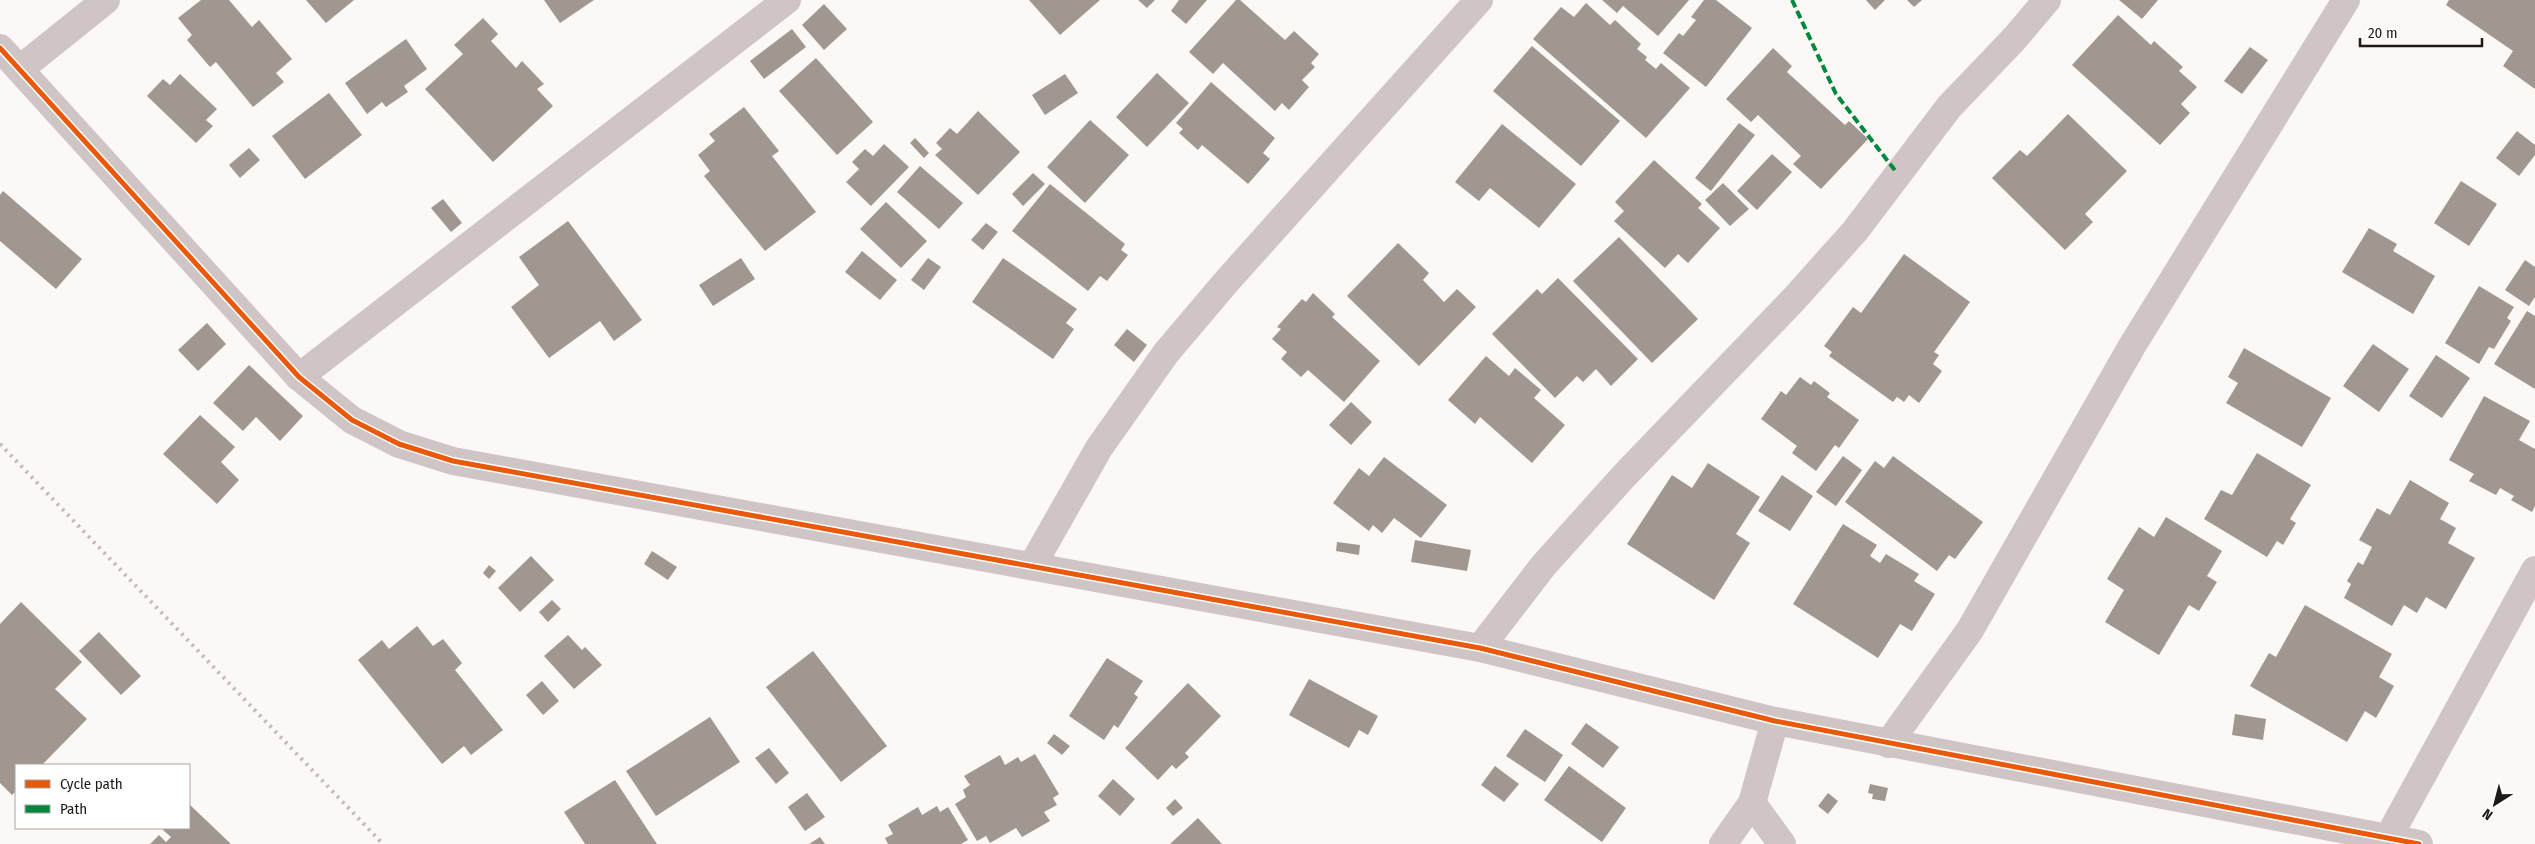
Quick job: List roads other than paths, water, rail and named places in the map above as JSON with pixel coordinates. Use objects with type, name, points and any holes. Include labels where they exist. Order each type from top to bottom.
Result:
[{"type":"street","points":[[20,69],[106,0]]},
{"type":"street","points":[[299,377],[786,0]]},
{"type":"street","points":[[1032,566],[1099,448],[1166,353],[1227,281],[1479,0]]},
{"type":"street","points":[[1480,648],[1543,566],[1623,477],[1795,298],[1854,231],[1949,107],[2047,0]]},
{"type":"street","points":[[1888,744],[1970,630],[2132,346],[2346,0]]},
{"type":"street","points":[[0,48],[299,377],[352,420],[399,444],[453,461],[1480,648],[1775,721],[2419,844]]},
{"type":"street","points":[[2388,838],[2535,570]]},
{"type":"street","points":[[1723,844],[1752,803],[1775,721]]},
{"type":"street","points":[[1752,803],[1782,844]]},
{"type":"railway","points":[[0,444],[383,844]]}]
